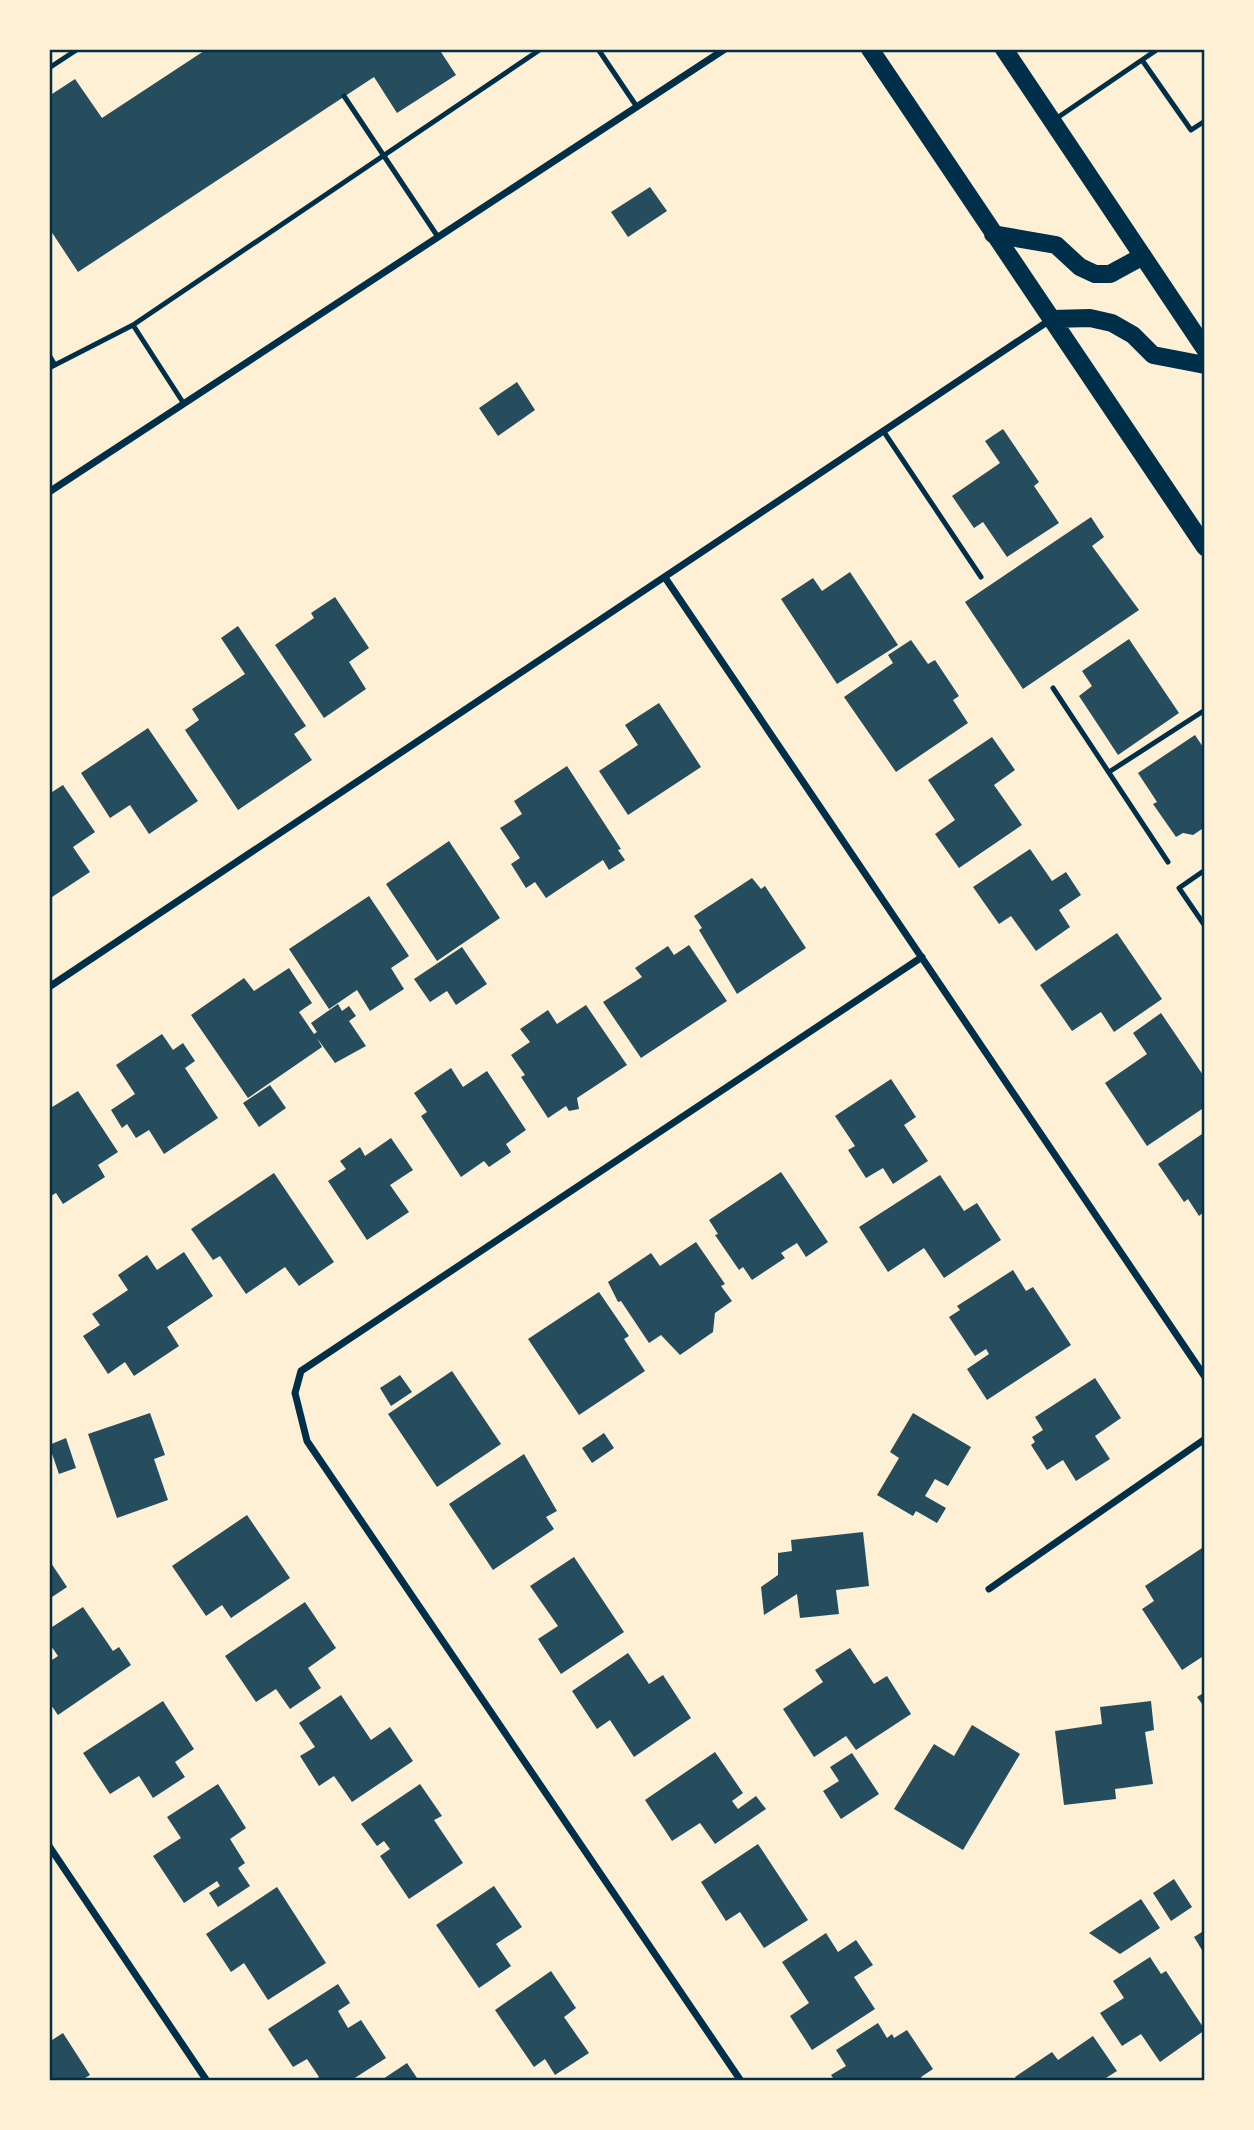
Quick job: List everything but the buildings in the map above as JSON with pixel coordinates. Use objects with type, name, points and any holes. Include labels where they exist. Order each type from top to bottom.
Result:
[{"type":"main road","points":[[870,49],[1205,547]]},
{"type":"main road","points":[[1004,49],[1205,349]]},
{"type":"main road","points":[[993,233],[1056,245],[1080,267],[1095,274],[1110,274],[1143,256]]},
{"type":"main road","points":[[1052,319],[1090,318],[1112,323],[1133,335],[1153,355],[1205,365]]},
{"type":"street","points":[[49,492],[726,49]]},
{"type":"street","points":[[49,987],[666,579],[1052,319]]},
{"type":"street","points":[[666,579],[1205,1377]]},
{"type":"street","points":[[741,2081],[307,1441],[295,1393],[301,1371],[922,957]]},
{"type":"street","points":[[989,1589],[1205,1439]]},
{"type":"street","points":[[49,1846],[207,2081]]},
{"type":"lane","points":[[49,68],[78,49]]},
{"type":"lane","points":[[49,368],[133,325],[541,49]]},
{"type":"lane","points":[[598,49],[637,107]]},
{"type":"lane","points":[[1052,122],[1158,49]]},
{"type":"lane","points":[[1142,60],[1192,130],[1205,121]]},
{"type":"lane","points":[[344,96],[438,237]]},
{"type":"lane","points":[[133,325],[184,404]]},
{"type":"lane","points":[[49,355],[55,365]]},
{"type":"lane","points":[[884,432],[981,578]]},
{"type":"lane","points":[[1053,688],[1168,862]]},
{"type":"lane","points":[[1109,772],[1205,710]]},
{"type":"lane","points":[[1205,870],[1179,888],[1205,926]]}]
